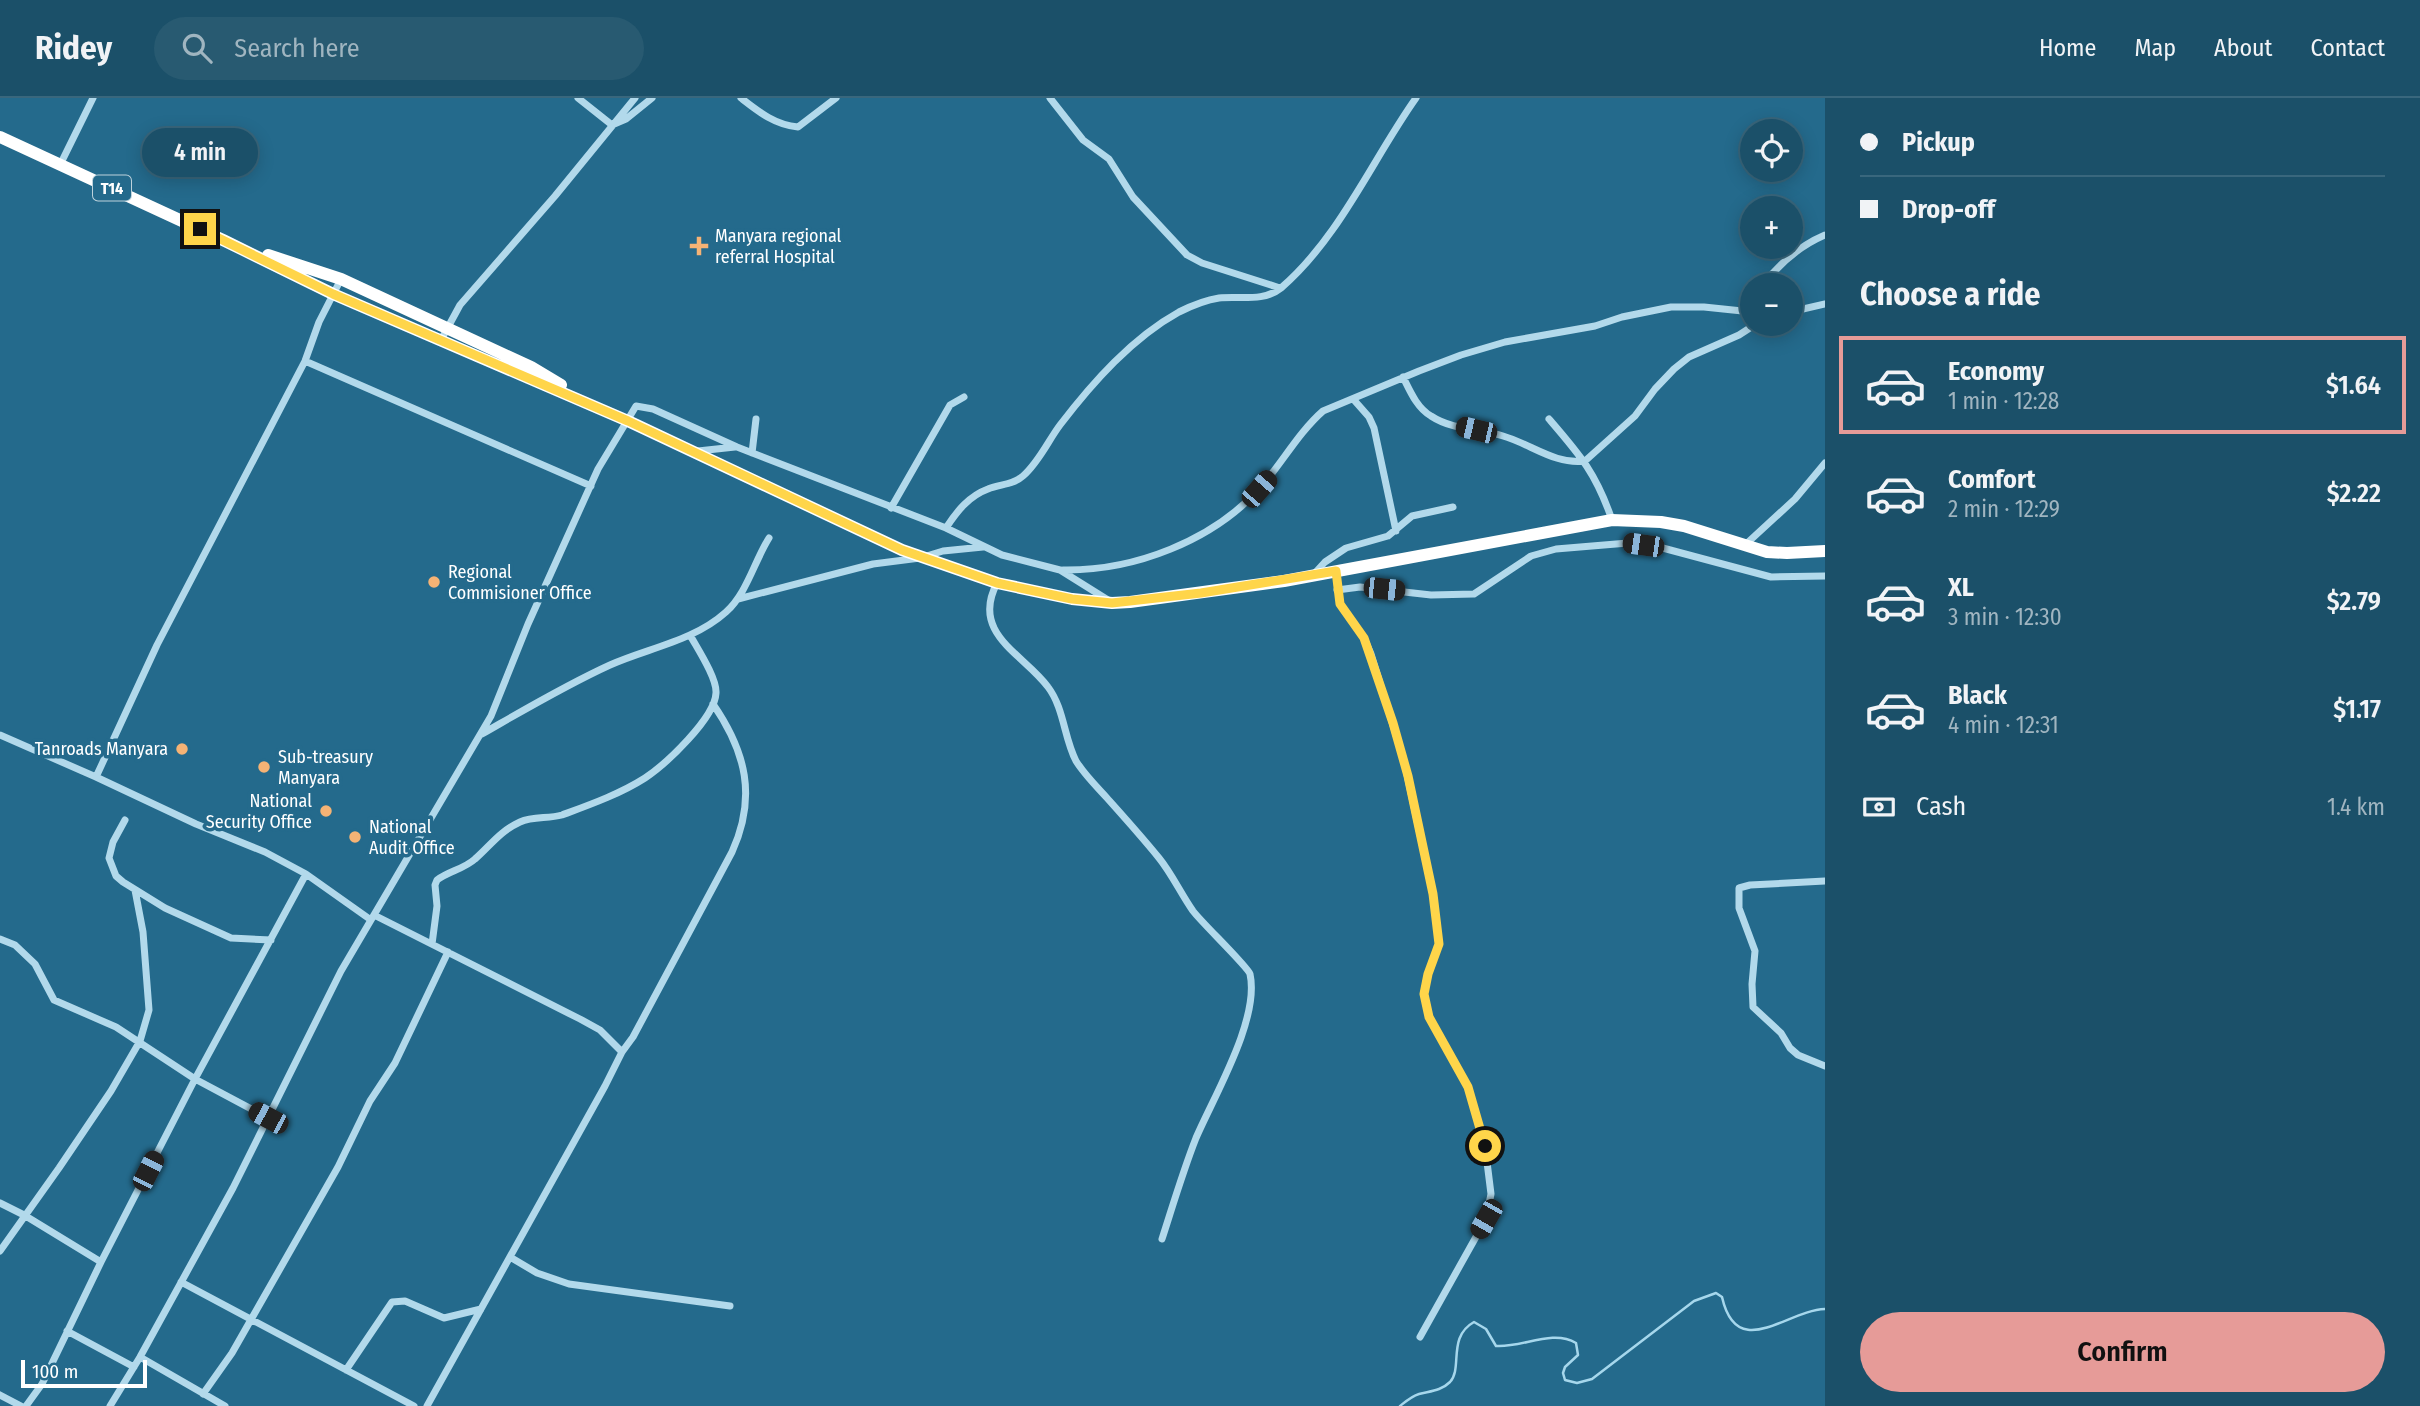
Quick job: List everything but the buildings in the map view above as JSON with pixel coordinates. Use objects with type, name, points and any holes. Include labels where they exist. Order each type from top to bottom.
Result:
[{"type":"highway","name":"T14","points":[[0,137],[333,294],[531,367],[604,410],[920,558],[997,583],[1072,599],[1112,603],[1201,593],[1312,575],[1612,520],[1672,524],[1767,552],[1825,551]]},
{"type":"highway","name":"T14","points":[[223,240],[341,279],[444,334]]},
{"type":"street","points":[[60,164],[93,98]]},
{"type":"street","points":[[578,98],[612,125]]},
{"type":"street","points":[[444,334],[460,305],[635,98]]},
{"type":"street","points":[[612,125],[626,119],[652,98]]},
{"type":"street","points":[[741,98],[768,119],[786,126],[798,127],[836,98]]},
{"type":"street","points":[[1050,98],[1083,140],[1109,159],[1133,197],[1188,255],[1202,263],[1280,288]]},
{"type":"street","points":[[946,527],[956,512],[978,494],[1022,477],[1087,392],[1130,348],[1154,328],[1201,303],[1218,298],[1263,296],[1280,288],[1313,253],[1353,199],[1416,98]]},
{"type":"street","points":[[1774,273],[1791,254],[1825,235]]},
{"type":"street","points":[[96,776],[157,645],[255,463],[305,361],[319,322],[341,279]]},
{"type":"street","points":[[1803,309],[1825,304]]},
{"type":"street","points":[[110,1406],[181,1282],[268,1118],[341,971],[499,699],[528,624],[605,454],[636,406],[891,508],[946,527],[983,547],[1014,559],[1060,569],[1088,570],[1119,566],[1170,549],[1213,527],[1247,502],[1280,464],[1312,420],[1323,411],[1403,377],[1461,355],[1506,342],[1595,326],[1646,311],[1682,307],[1740,310]]},
{"type":"street","points":[[1403,377],[1422,408],[1441,422],[1504,436],[1574,463],[1585,461],[1635,416],[1655,389],[1689,357],[1740,334]]},
{"type":"street","points":[[305,361],[591,486]]},
{"type":"street","points":[[891,508],[950,405],[964,397]]},
{"type":"street","points":[[1353,400],[1374,428],[1396,531]]},
{"type":"street","points":[[752,453],[756,418]]},
{"type":"street","points":[[1549,419],[1585,461],[1600,486],[1612,520]]},
{"type":"street","points":[[694,452],[737,447]]},
{"type":"street","points":[[1744,546],[1795,499],[1825,463]]},
{"type":"street","points":[[1312,575],[1346,548],[1388,536],[1412,516],[1453,507]]},
{"type":"street","points":[[479,735],[577,681],[610,665],[690,635],[724,613],[738,600],[755,561],[769,538]]},
{"type":"street","points":[[1337,590],[1360,587],[1430,595],[1474,594],[1531,556],[1556,549],[1628,543],[1659,547],[1770,577],[1825,576]]},
{"type":"street","points":[[738,600],[873,564],[920,558],[943,551],[983,547]]},
{"type":"street","points":[[1060,569],[1112,603]]},
{"type":"street","points":[[1336,571],[1340,604],[1364,638],[1371,654],[1404,761],[1433,894],[1439,944],[1428,974],[1424,994],[1426,1005],[1429,1017],[1468,1087],[1485,1146],[1491,1194],[1486,1219],[1419,1337]]},
{"type":"street","points":[[997,583],[990,596],[989,609],[994,629],[1004,644],[1049,688],[1077,763],[1160,859],[1194,913],[1250,972],[1249,1008],[1242,1034],[1196,1138],[1162,1239]]},
{"type":"street","points":[[432,944],[437,880],[466,866],[496,836],[516,824],[530,819],[552,818],[573,811],[645,778],[690,736],[707,716],[717,691],[690,635]]},
{"type":"street","points":[[427,1406],[622,1052],[633,1037],[727,860],[742,826],[745,796],[743,764],[732,732],[713,704]]},
{"type":"street","points":[[0,735],[96,776],[196,824],[265,852],[306,874],[372,917],[449,952],[580,1018],[600,1030],[622,1052]]},
{"type":"street","points":[[125,820],[113,842],[109,858],[116,876],[165,908],[231,938],[271,940]]},
{"type":"street","points":[[0,1395],[23,1406],[42,1384],[195,1079],[306,874]]},
{"type":"street","points":[[1825,881],[1750,884],[1739,888],[1737,897],[1755,951],[1753,1007],[1781,1033],[1798,1055],[1825,1066]]},
{"type":"street","points":[[0,1251],[66,1157],[141,1041],[149,1010],[143,932],[135,890]]},
{"type":"street","points":[[0,939],[15,945],[35,964],[54,1000],[116,1027],[195,1079],[268,1118]]},
{"type":"street","points":[[203,1394],[232,1353],[338,1167],[370,1101],[395,1063],[449,952]]},
{"type":"street","points":[[0,1203],[101,1262]]},
{"type":"street","points":[[510,1257],[537,1273],[569,1284],[730,1306]]},
{"type":"street","points":[[181,1282],[414,1406]]},
{"type":"street","points":[[346,1370],[392,1301],[405,1301],[444,1318],[481,1309]]},
{"type":"street","points":[[67,1331],[134,1367]]},
{"type":"street","points":[[140,1357],[225,1406]]},
{"type":"waterway","points":[[1400,1406],[1414,1396],[1439,1389],[1450,1382],[1454,1376],[1461,1336],[1474,1322],[1486,1329],[1496,1346],[1547,1338],[1567,1339],[1576,1343],[1578,1355],[1565,1367],[1563,1373],[1565,1380],[1577,1383],[1592,1379],[1694,1301],[1716,1293],[1722,1297],[1729,1317],[1739,1327],[1751,1330],[1765,1328],[1810,1311],[1825,1309]]},
{"type":"place","name":"Manyara regional referral Hospital","points":[[699,246]]},
{"type":"place","name":"Regional Commisioner Office","points":[[434,582]]},
{"type":"place","name":"Tanroads Manyara","points":[[182,749]]},
{"type":"place","name":"Sub-treasury Manyara","points":[[264,767]]},
{"type":"place","name":"National Security Office","points":[[326,811]]},
{"type":"place","name":"National Audit Office","points":[[355,837]]},
{"type":"route","points":[[200,229],[333,294],[628,421],[920,558],[997,583],[1072,599],[1112,603],[1201,593],[1336,571],[1340,604],[1364,638],[1393,723],[1408,776],[1433,894],[1439,944],[1424,994],[1429,1017],[1468,1087],[1485,1146]]}]
